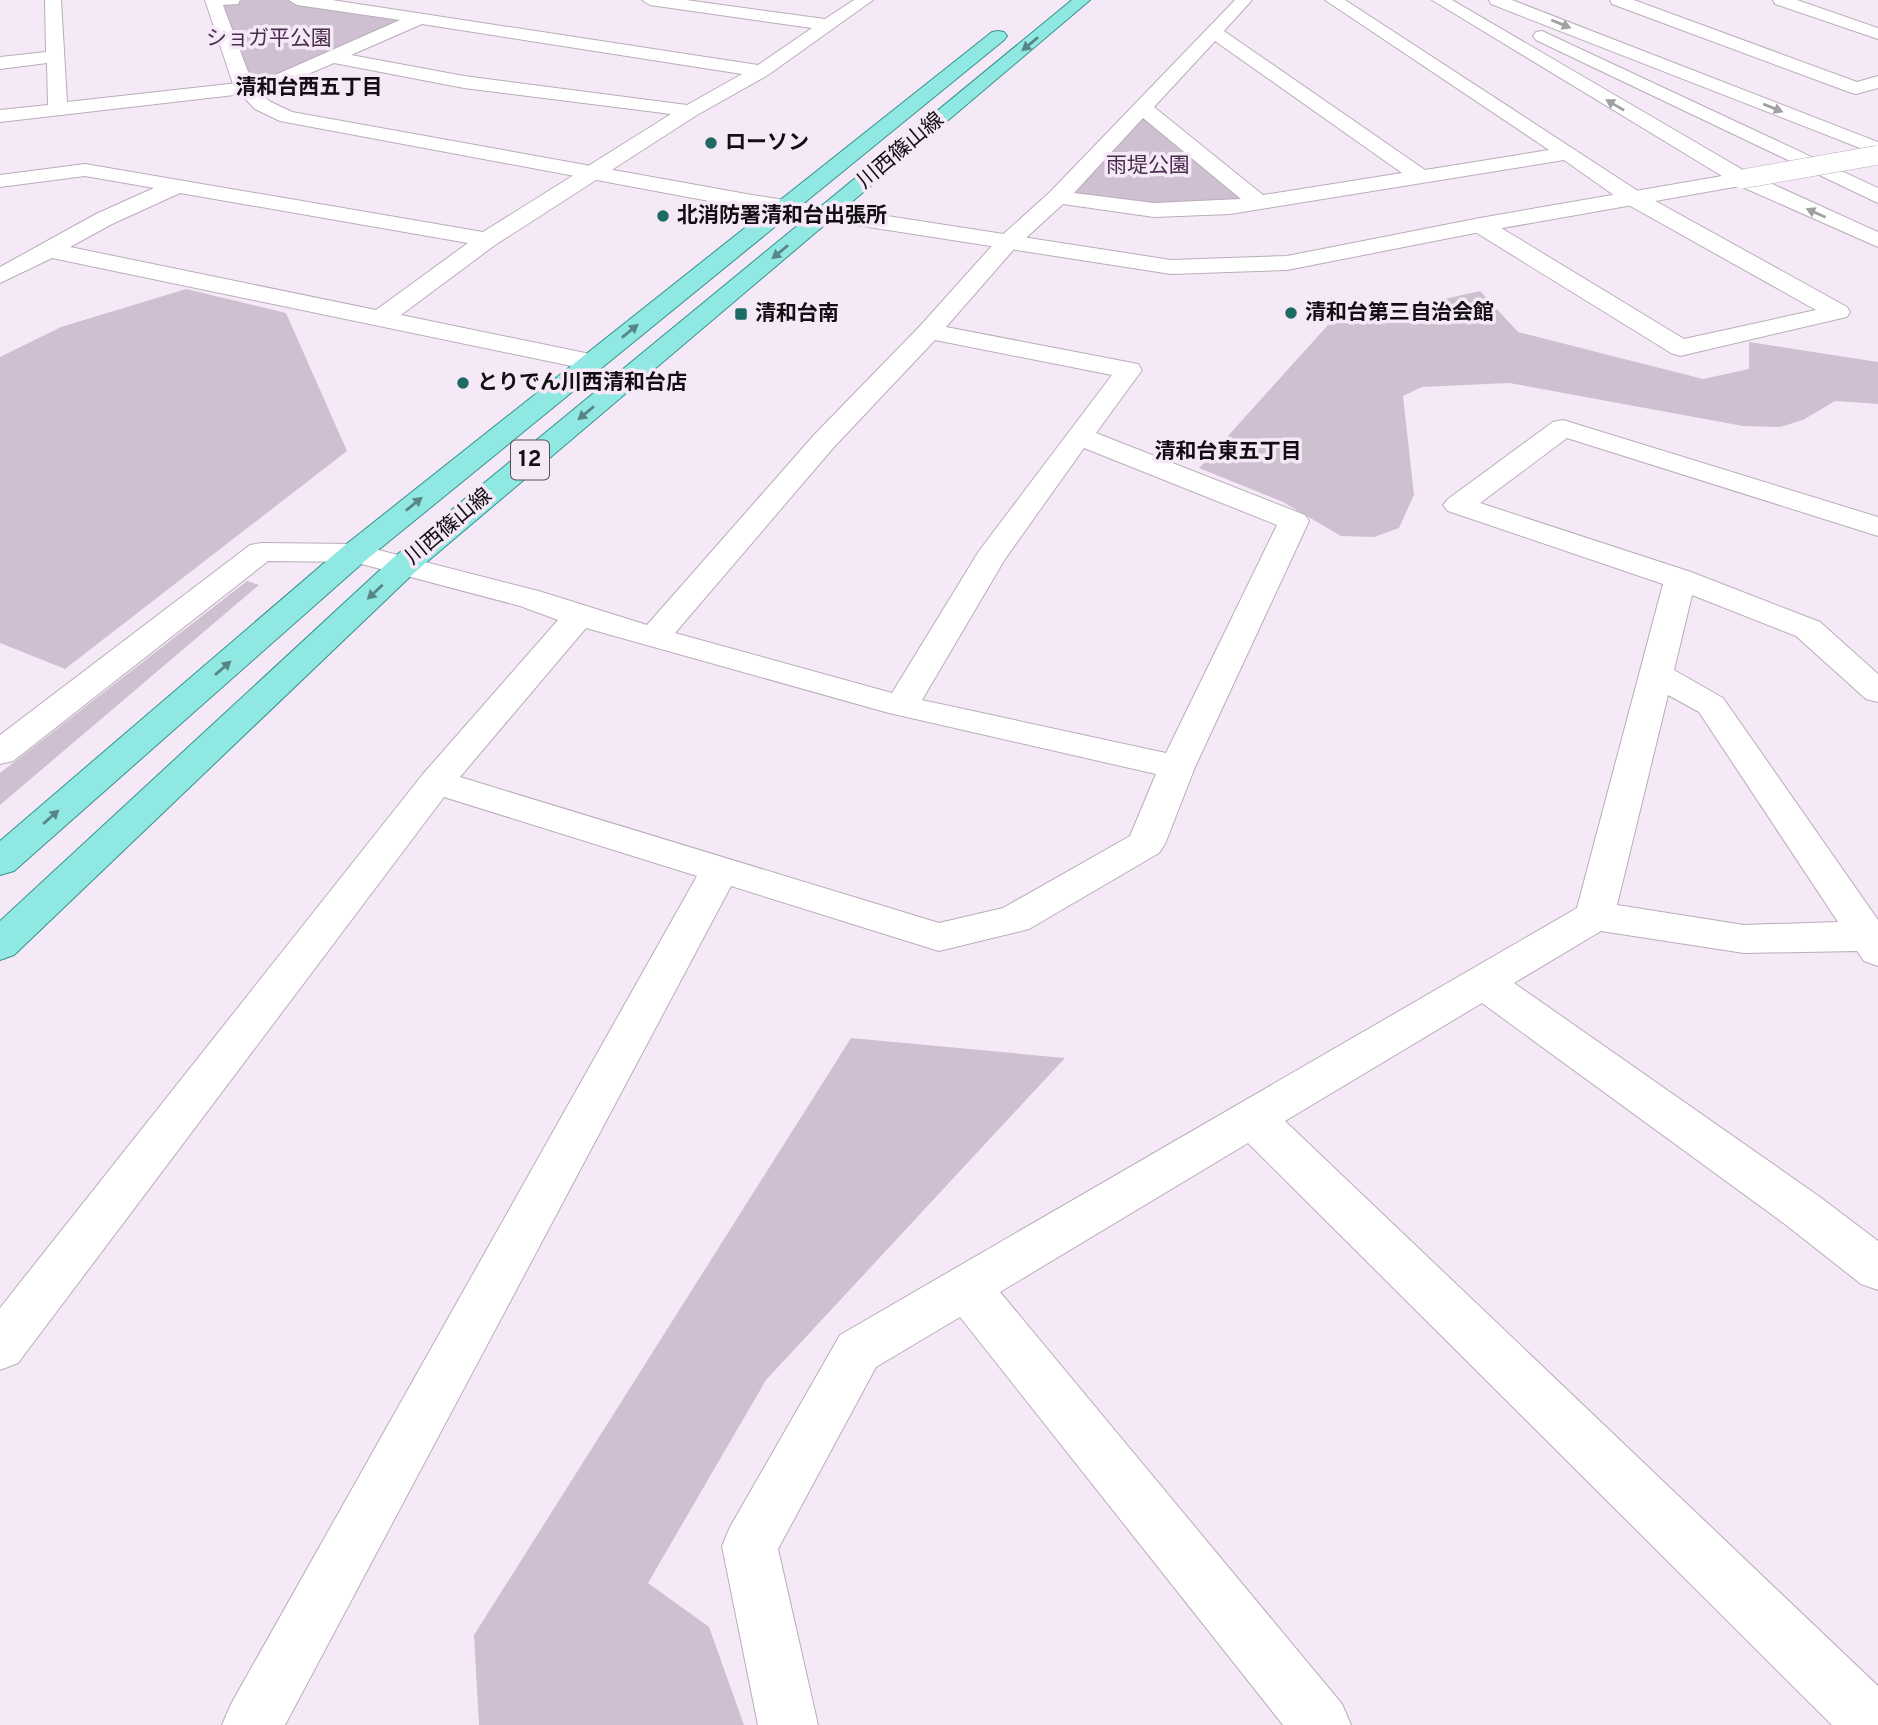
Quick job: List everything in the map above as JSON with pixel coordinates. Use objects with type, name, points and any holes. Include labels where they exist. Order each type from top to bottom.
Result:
[{"type":"main road","name":"川西篠山線","points":[[0,862],[355,553],[782,207],[1044,0]]},
{"type":"main road","name":"川西篠山線","points":[[0,945],[404,565],[1082,0]]},
{"type":"street","points":[[53,0],[58,109]]},
{"type":"street","points":[[297,0],[761,71]]},
{"type":"street","points":[[650,0],[828,25]]},
{"type":"street","points":[[380,318],[487,240],[690,111],[761,71],[865,0]]},
{"type":"street","points":[[654,637],[824,441],[929,331],[1007,243],[1058,197],[1244,0]]},
{"type":"street","points":[[1333,0],[1633,198],[1838,312],[1680,348],[1480,225]]},
{"type":"street","points":[[1440,0],[1742,179],[1878,240]]},
{"type":"street","points":[[1467,0],[1878,196]]},
{"type":"street","points":[[1497,0],[1878,149]]},
{"type":"street","points":[[1618,0],[1856,88],[1878,82]]},
{"type":"street","points":[[1781,0],[1878,34]]},
{"type":"street","points":[[220,1],[244,87],[262,105],[287,117],[782,207],[1171,267],[1287,263],[1480,225],[1878,155]]},
{"type":"street","points":[[0,116],[268,85],[420,18]]},
{"type":"street","points":[[1214,33],[1420,176]]},
{"type":"street","points":[[0,63],[54,57]]},
{"type":"street","points":[[332,57],[464,82],[690,111]]},
{"type":"street","points":[[1143,108],[1258,202]]},
{"type":"street","points":[[1058,197],[1154,210],[1230,207],[1568,153]]},
{"type":"street","points":[[0,181],[85,170],[487,240]]},
{"type":"street","points":[[2,273],[104,219],[174,187]]},
{"type":"street","points":[[49,250],[591,362]]},
{"type":"street","points":[[901,706],[990,558],[1129,370],[929,331]]},
{"type":"street","points":[[1878,527],[1563,428],[1458,506],[1680,579],[1808,629],[1878,692]]},
{"type":"street","points":[[436,782],[939,937],[1015,919],[1146,844],[1177,766],[1294,521],[1079,436]]},
{"type":"street","points":[[0,753],[261,552],[355,553],[531,599],[579,616],[901,706],[1177,766]]},
{"type":"street","points":[[1595,916],[1680,579]]},
{"type":"street","points":[[0,1347],[436,782],[579,616]]},
{"type":"street","points":[[1656,674],[1711,705],[1873,944]]},
{"type":"street","points":[[252,1725],[720,870]]},
{"type":"street","points":[[788,1725],[750,1546],[858,1351],[1595,916],[1744,939],[1873,944]]},
{"type":"street","points":[[1483,982],[1803,1211],[1878,1269]]},
{"type":"street","points":[[1253,1119],[1875,1725]]},
{"type":"street","points":[[966,1287],[1321,1725]]},
{"type":"green space","name":"ショガ平公園","points":[[297,0],[420,18],[268,85],[244,87],[214,2]]},
{"type":"green space","name":"雨堤公園","points":[[1143,108],[1258,202],[1154,210],[1058,197]]},
{"type":"green space","points":[[186,289],[286,313],[347,451],[65,669],[0,643],[0,357],[61,327]]},
{"type":"green space","points":[[1480,291],[1518,332],[1703,379],[1749,369],[1749,342],[1878,362],[1878,404],[1835,401],[1803,420],[1780,427],[1743,426],[1509,383],[1422,387],[1403,396],[1414,495],[1399,528],[1374,537],[1341,536],[1283,502],[1199,468],[1328,325]]},
{"type":"green space","points":[[247,581],[259,585],[0,805],[0,773]]},
{"type":"green space","points":[[851,1038],[1065,1058],[766,1380],[648,1583],[709,1627],[744,1725],[479,1725],[474,1635]]},
{"type":"place","name":"ローソン","points":[[711,143]]},
{"type":"place","name":"北消防署清和台出張所","points":[[663,216]]},
{"type":"place","name":"清和台第三自治会館","points":[[1291,313]]},
{"type":"place","name":"清和台南","points":[[741,314]]},
{"type":"place","name":"とりでん川西清和台店","points":[[463,383]]},
{"type":"district","name":"清和台西五丁目","points":[[309,88]]},
{"type":"district","name":"清和台東五丁目","points":[[1228,452]]}]
